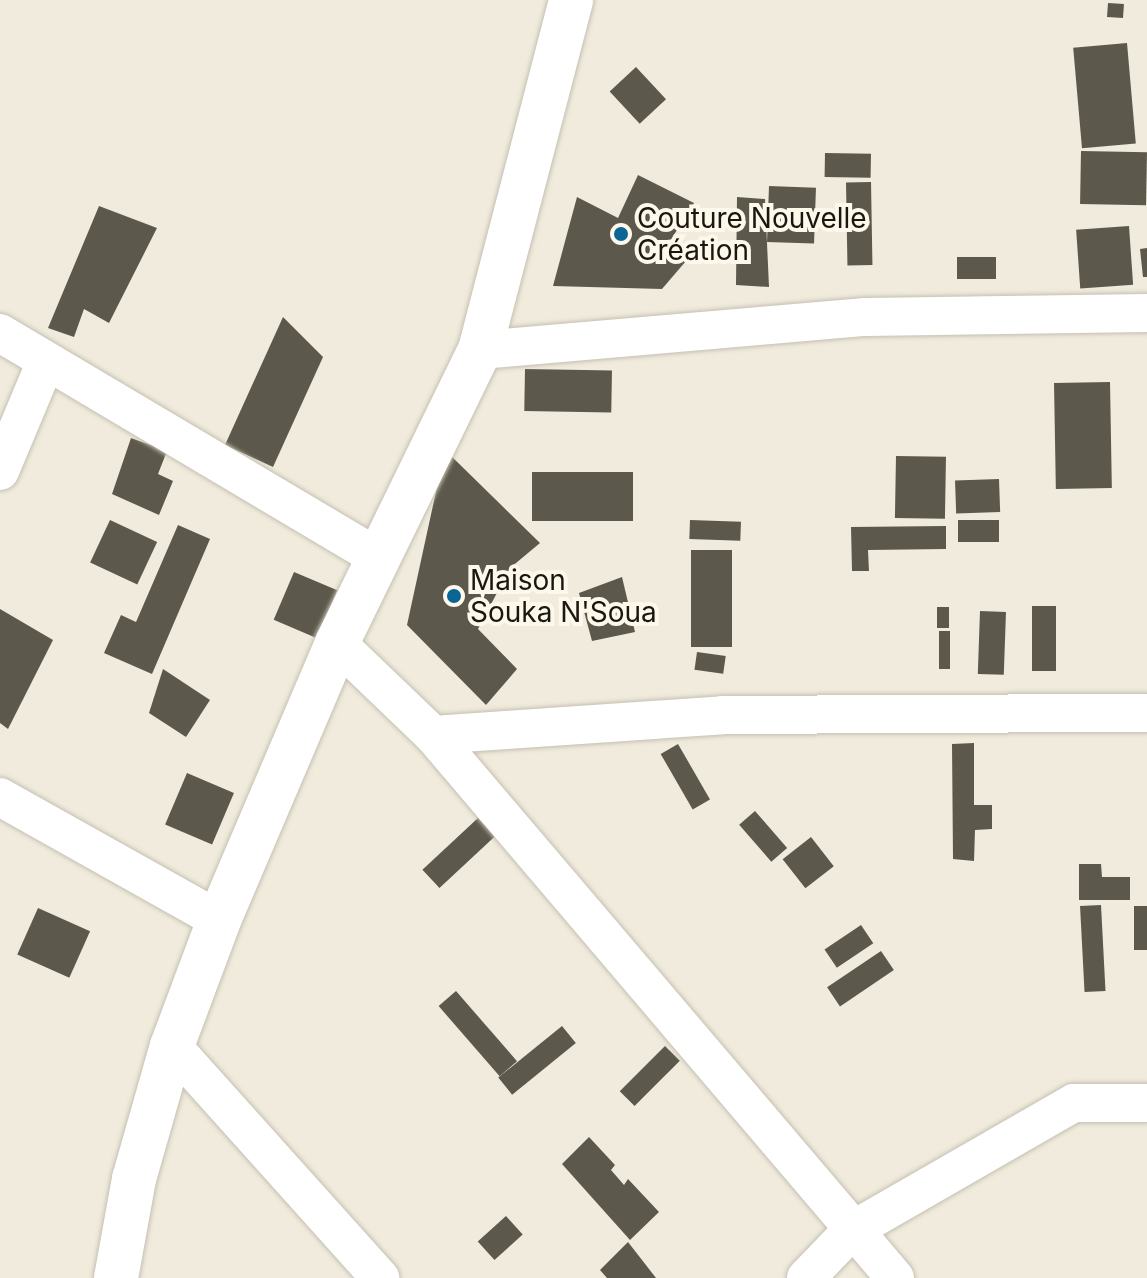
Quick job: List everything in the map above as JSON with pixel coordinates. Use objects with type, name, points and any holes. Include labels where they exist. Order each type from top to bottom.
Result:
[{"type":"street","points":[[116,1278],[134,1179],[172,1046],[219,920],[337,643],[480,350],[571,0]]},
{"type":"street","points":[[480,350],[866,317],[1147,313]]},
{"type":"street","points":[[0,333],[378,557]]},
{"type":"street","points":[[0,471],[46,361]]},
{"type":"street","points":[[337,643],[433,735],[851,1231],[895,1278]]},
{"type":"street","points":[[433,735],[723,715],[1147,713]]},
{"type":"street","points":[[0,797],[219,920]]},
{"type":"street","points":[[172,1046],[380,1278]]},
{"type":"street","points":[[806,1278],[851,1231],[1074,1103],[1147,1103]]},
{"type":"building","points":[[1108,3],[1124,4],[1123,18],[1107,17]]},
{"type":"building","points":[[1127,43],[1136,144],[1082,148],[1073,48]]},
{"type":"building","points":[[636,67],[666,99],[640,124],[610,92]]},
{"type":"building","points":[[1081,151],[1147,152],[1146,205],[1080,204]]},
{"type":"building","points":[[825,153],[871,154],[871,178],[825,177]]},
{"type":"building","name":"Couture Nouvelle Création","points":[[638,175],[694,203],[665,249],[686,261],[662,289],[553,286],[577,197],[618,218]]},
{"type":"building","points":[[846,182],[871,182],[872,265],[847,265]]},
{"type":"building","points":[[769,186],[816,188],[814,244],[767,242]]},
{"type":"building","points":[[737,197],[765,199],[769,287],[736,285]]},
{"type":"building","points":[[99,206],[157,228],[109,323],[84,309],[74,337],[48,328]]},
{"type":"building","points":[[1129,226],[1133,285],[1080,289],[1076,230]]},
{"type":"building","points":[[1147,248],[1147,277],[1143,277],[1140,249]]},
{"type":"building","points":[[957,257],[996,257],[996,279],[957,279]]},
{"type":"building","points":[[283,317],[323,357],[273,467],[225,445]]},
{"type":"building","points":[[525,369],[612,371],[611,413],[524,411]]},
{"type":"building","points":[[1110,382],[1112,488],[1056,489],[1054,383]]},
{"type":"building","points":[[131,438],[167,451],[158,474],[173,481],[159,515],[112,494]]},
{"type":"building","name":"Maison Souka N'Soua","points":[[445,450],[540,543],[510,568],[478,629],[517,669],[486,705],[407,625]]},
{"type":"building","points":[[896,456],[946,457],[945,519],[895,518]]},
{"type":"building","points":[[532,472],[633,472],[633,521],[532,521]]},
{"type":"building","points":[[999,479],[1000,512],[956,514],[955,481]]},
{"type":"building","points":[[110,520],[157,542],[137,585],[90,563]]},
{"type":"building","points":[[690,520],[741,522],[740,541],[689,539]]},
{"type":"building","points":[[958,520],[999,520],[999,542],[958,542]]},
{"type":"building","points":[[178,525],[210,539],[152,674],[104,653],[121,615],[136,622]]},
{"type":"building","points":[[946,526],[946,549],[868,550],[869,571],[852,571],[851,527]]},
{"type":"building","points":[[691,550],[732,550],[732,647],[691,647]]},
{"type":"building","points":[[294,572],[337,590],[317,638],[274,620]]},
{"type":"building","points":[[622,577],[635,632],[592,641],[579,593]]},
{"type":"building","points":[[1032,606],[1056,606],[1056,671],[1032,671]]},
{"type":"building","points":[[937,607],[949,607],[949,628],[937,628]]},
{"type":"building","points":[[0,609],[53,640],[8,729],[0,723]]},
{"type":"building","points":[[980,611],[1006,612],[1004,675],[978,674]]},
{"type":"building","points":[[939,631],[950,631],[950,669],[939,669]]},
{"type":"building","points":[[697,652],[726,656],[723,674],[694,670]]},
{"type":"building","points":[[163,669],[210,700],[186,737],[149,713]]},
{"type":"building","points":[[974,743],[974,805],[992,805],[992,829],[975,830],[974,861],[953,859],[952,744]]},
{"type":"building","points":[[678,744],[710,799],[693,809],[661,754]]},
{"type":"building","points":[[187,773],[234,793],[212,844],[165,825]]},
{"type":"building","points":[[755,811],[787,848],[771,862],[739,825]]},
{"type":"building","points":[[478,818],[495,836],[439,888],[422,870]]},
{"type":"building","points":[[811,837],[834,866],[805,888],[783,859]]},
{"type":"building","points":[[1079,864],[1101,864],[1102,877],[1130,877],[1130,900],[1079,900]]},
{"type":"building","points":[[1101,905],[1106,991],[1085,992],[1080,906]]},
{"type":"building","points":[[1134,906],[1147,906],[1147,950],[1134,950]]},
{"type":"building","points":[[38,908],[90,931],[69,978],[17,955]]},
{"type":"building","points":[[861,925],[873,943],[837,968],[825,950]]},
{"type":"building","points":[[881,951],[894,970],[840,1006],[827,987]]},
{"type":"building","points":[[456,991],[517,1061],[500,1076],[439,1006]]},
{"type":"building","points":[[562,1026],[576,1043],[512,1095],[498,1078]]},
{"type":"building","points":[[665,1046],[680,1061],[635,1106],[620,1091]]},
{"type":"building","points":[[589,1137],[615,1165],[611,1170],[624,1185],[628,1179],[659,1212],[630,1240],[562,1164]]},
{"type":"building","points":[[506,1216],[523,1235],[494,1260],[478,1241]]},
{"type":"building","points":[[628,1242],[656,1278],[607,1278],[600,1270]]},
{"type":"place","name":"Couture Nouvelle Création","points":[[621,234]]},
{"type":"place","name":"Maison Souka N'Soua","points":[[454,596]]}]
